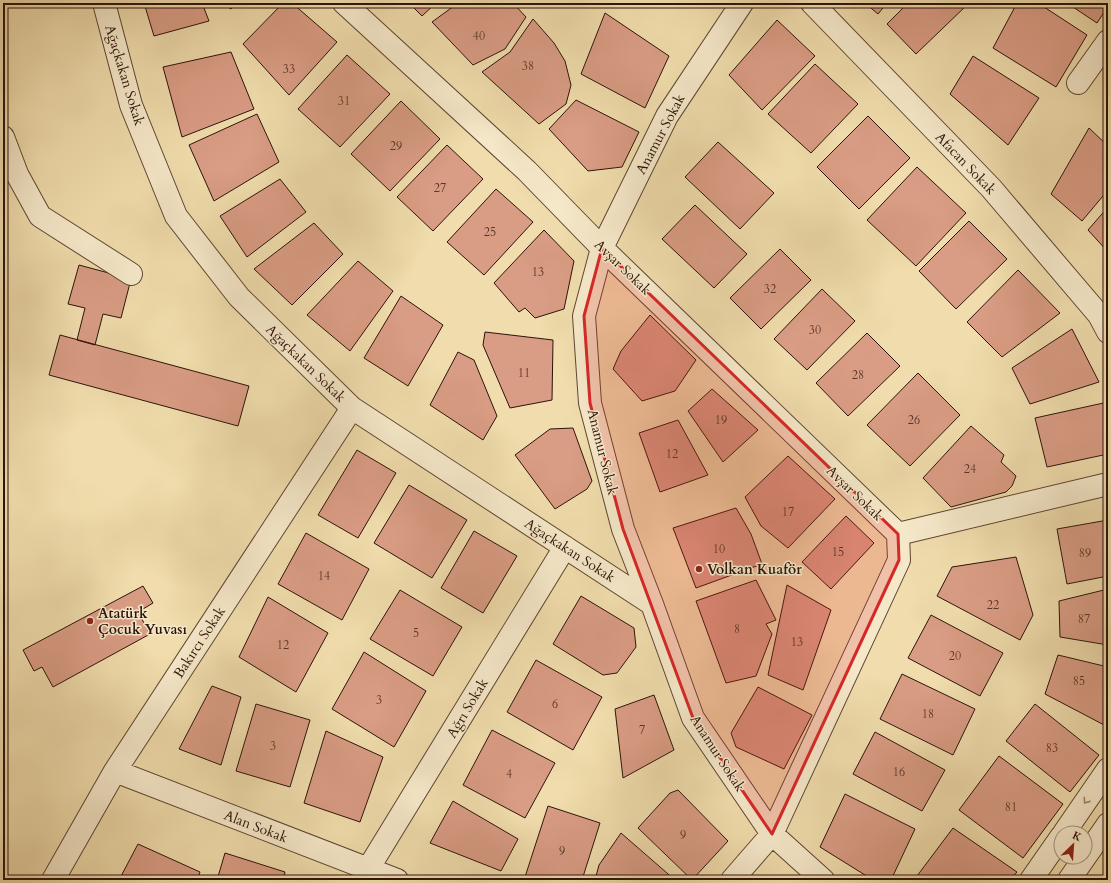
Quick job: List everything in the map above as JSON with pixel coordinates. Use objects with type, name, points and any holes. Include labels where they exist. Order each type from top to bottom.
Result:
[{"type":"street","name":"Ağaçkakan Sokak","points":[[104,3],[131,105],[176,216],[239,297],[352,408],[652,604]]},
{"type":"street","name":"Avşar Sokak","points":[[344,3],[527,171],[602,248],[898,534]]},
{"type":"street","name":"Anamur Sokak","points":[[742,3],[667,116],[602,248],[584,316],[590,403],[622,529],[652,604],[693,718],[772,834],[823,880]]},
{"type":"street","name":"Afacan Sokak","points":[[812,3],[991,188],[1099,315],[1108,332]]},
{"type":"street","points":[[1078,83],[1108,41]]},
{"type":"street","points":[[3,137],[17,174],[40,216],[131,274]]},
{"type":"street","name":"Bakırcı Sokak","points":[[53,880],[115,771],[352,408]]},
{"type":"street","points":[[732,880],[772,834],[899,560],[898,534],[1108,484]]},
{"type":"street","name":"Ağrı Sokak","points":[[368,870],[565,547]]},
{"type":"street","points":[[1070,825],[1108,769]]},
{"type":"street","name":"Alan Sokak","points":[[115,771],[397,880]]},
{"type":"street","points":[[1069,880],[1108,824]]},
{"type":"street","points":[[1031,880],[1053,848]]},
{"type":"highlighted area","points":[[602,248],[898,534],[899,560],[772,834],[693,718],[623,529],[590,403],[584,316]]},
{"type":"building","points":[[144,3],[202,3],[209,21],[154,36]]},
{"type":"building","points":[[223,3],[236,3],[231,9]]},
{"type":"building","points":[[283,3],[292,3],[337,42],[289,95],[243,44]]},
{"type":"building","points":[[409,3],[436,3],[422,16]]},
{"type":"building","points":[[458,3],[513,3],[526,17],[505,49],[473,65],[432,22]]},
{"type":"building","points":[[865,3],[887,3],[878,14]]},
{"type":"building","points":[[908,3],[968,4],[916,54],[887,24]]},
{"type":"building","points":[[1017,3],[1038,3],[1087,35],[1056,87],[993,48]]},
{"type":"building","points":[[1067,3],[1108,3],[1108,6],[1097,23]]},
{"type":"building","points":[[605,13],[669,56],[645,108],[581,74]]},
{"type":"building","points":[[533,19],[554,43],[565,61],[571,85],[566,104],[539,124],[482,72],[510,52]]},
{"type":"building","points":[[777,20],[815,56],[762,110],[729,75]]},
{"type":"building","points":[[231,52],[254,109],[182,137],[163,67]]},
{"type":"building","points":[[347,55],[390,94],[340,147],[298,109]]},
{"type":"building","points":[[973,56],[1039,98],[1008,145],[950,94]]},
{"type":"building","points":[[815,64],[858,104],[811,153],[768,114]]},
{"type":"building","points":[[576,100],[639,132],[622,167],[588,171],[549,129]]},
{"type":"building","points":[[401,101],[440,139],[390,191],[351,154]]},
{"type":"building","points":[[257,114],[279,162],[214,201],[189,145]]},
{"type":"building","points":[[868,116],[910,158],[859,209],[817,167]]},
{"type":"building","points":[[1089,128],[1108,146],[1108,190],[1082,221],[1051,194]]},
{"type":"building","points":[[718,142],[774,193],[740,229],[685,177]]},
{"type":"building","points":[[447,145],[483,179],[433,231],[397,197]]},
{"type":"building","points":[[917,167],[966,213],[916,266],[867,220]]},
{"type":"building","points":[[280,179],[306,212],[247,257],[220,216]]},
{"type":"building","points":[[496,189],[533,222],[484,275],[447,242]]},
{"type":"building","points":[[695,205],[747,254],[714,288],[662,239]]},
{"type":"building","points":[[1108,207],[1108,252],[1088,230]]},
{"type":"building","points":[[969,221],[1007,259],[956,309],[919,271]]},
{"type":"building","points":[[314,223],[343,254],[292,305],[254,269]]},
{"type":"building","points":[[544,230],[574,261],[564,309],[535,318],[525,308],[519,312],[494,283]]},
{"type":"building","points":[[780,249],[811,280],[761,329],[730,298]]},
{"type":"building","points":[[358,261],[393,291],[350,351],[307,315]]},
{"type":"building","points":[[79,265],[131,279],[121,318],[103,314],[95,345],[77,340],[85,308],[68,304]]},
{"type":"building","points":[[1018,270],[1060,313],[1002,357],[967,322]]},
{"type":"building","points":[[822,289],[855,321],[807,370],[774,339]]},
{"type":"building","points":[[401,296],[443,325],[408,386],[364,358]]},
{"type":"building","points":[[650,315],[696,360],[675,391],[642,401],[613,369],[621,351]]},
{"type":"building","points":[[1072,329],[1099,382],[1030,404],[1012,368]]},
{"type":"building","points":[[485,332],[553,340],[552,400],[510,408],[483,345]]},
{"type":"building","points":[[867,333],[900,366],[848,416],[816,383]]},
{"type":"building","points":[[60,335],[249,386],[238,426],[49,375]]},
{"type":"building","points":[[458,352],[474,360],[497,416],[483,440],[430,405]]},
{"type":"building","points":[[918,373],[960,415],[910,466],[867,425]]},
{"type":"building","points":[[712,389],[758,430],[723,462],[688,411]]},
{"type":"building","points":[[1108,402],[1108,454],[1047,467],[1035,418]]},
{"type":"building","points":[[678,420],[708,475],[660,492],[639,433]]},
{"type":"building","points":[[971,426],[1004,455],[1001,462],[1016,476],[1012,486],[1006,492],[951,507],[923,478]]},
{"type":"building","points":[[573,428],[592,481],[587,489],[555,509],[515,455],[550,429]]},
{"type":"building","points":[[357,450],[396,473],[358,538],[318,515]]},
{"type":"building","points":[[788,456],[835,499],[788,548],[761,526],[745,497]]},
{"type":"building","points":[[409,485],[467,520],[432,578],[374,543]]},
{"type":"building","points":[[736,508],[751,534],[762,564],[696,588],[673,528]]},
{"type":"building","points":[[846,516],[874,543],[831,589],[802,562]]},
{"type":"building","points":[[1108,520],[1108,576],[1067,584],[1057,529]]},
{"type":"building","points":[[474,531],[517,556],[483,613],[441,588]]},
{"type":"building","points":[[306,533],[369,569],[342,620],[278,584]]},
{"type":"building","points":[[1016,557],[1033,615],[1020,640],[937,596],[952,567]]},
{"type":"building","points":[[756,580],[776,620],[766,624],[772,634],[756,676],[726,683],[696,601]]},
{"type":"building","points":[[787,585],[831,610],[803,690],[768,675]]},
{"type":"building","points":[[143,586],[153,603],[138,612],[150,634],[53,687],[42,667],[34,671],[23,650]]},
{"type":"building","points":[[1108,589],[1108,645],[1060,637],[1059,601]]},
{"type":"building","points":[[400,590],[462,627],[433,676],[370,639]]},
{"type":"building","points":[[581,596],[634,628],[636,647],[617,673],[603,675],[553,644]]},
{"type":"building","points":[[268,597],[328,633],[296,692],[239,657]]},
{"type":"building","points":[[931,615],[1003,653],[980,696],[908,658]]},
{"type":"building","points":[[364,652],[426,691],[394,747],[332,709]]},
{"type":"building","points":[[1058,655],[1108,667],[1108,727],[1045,694]]},
{"type":"building","points":[[536,660],[602,697],[573,750],[507,712]]},
{"type":"building","points":[[902,674],[975,709],[953,755],[880,719]]},
{"type":"building","points":[[212,686],[241,697],[221,765],[179,749]]},
{"type":"building","points":[[758,687],[812,715],[784,769],[736,747],[731,733]]},
{"type":"building","points":[[654,695],[674,750],[623,778],[615,709]]},
{"type":"building","points":[[256,704],[310,720],[290,787],[236,771]]},
{"type":"building","points":[[1035,704],[1099,755],[1070,792],[1006,741]]},
{"type":"building","points":[[492,730],[555,763],[525,818],[463,785]]},
{"type":"building","points":[[326,731],[383,757],[360,822],[304,803]]},
{"type":"building","points":[[875,732],[945,770],[922,811],[853,774]]},
{"type":"building","points":[[999,756],[1063,804],[1023,858],[959,810]]},
{"type":"building","points":[[678,790],[728,841],[692,880],[638,828],[670,793]]},
{"type":"building","points":[[845,794],[915,829],[891,880],[873,880],[820,847]]},
{"type":"building","points":[[453,801],[518,839],[501,871],[430,843]]},
{"type":"building","points":[[548,806],[600,823],[582,880],[524,880]]},
{"type":"building","points":[[953,828],[1017,872],[1010,880],[914,880]]},
{"type":"building","points":[[621,833],[675,880],[595,880],[599,865]]},
{"type":"building","points":[[138,844],[200,872],[197,880],[119,880]]},
{"type":"building","points":[[225,853],[285,872],[283,880],[217,880]]},
{"type":"place","name":"Volkan Kuaför","points":[[699,569]]},
{"type":"place","name":"Atatürk Çocuk Yuvası","points":[[90,621]]}]
